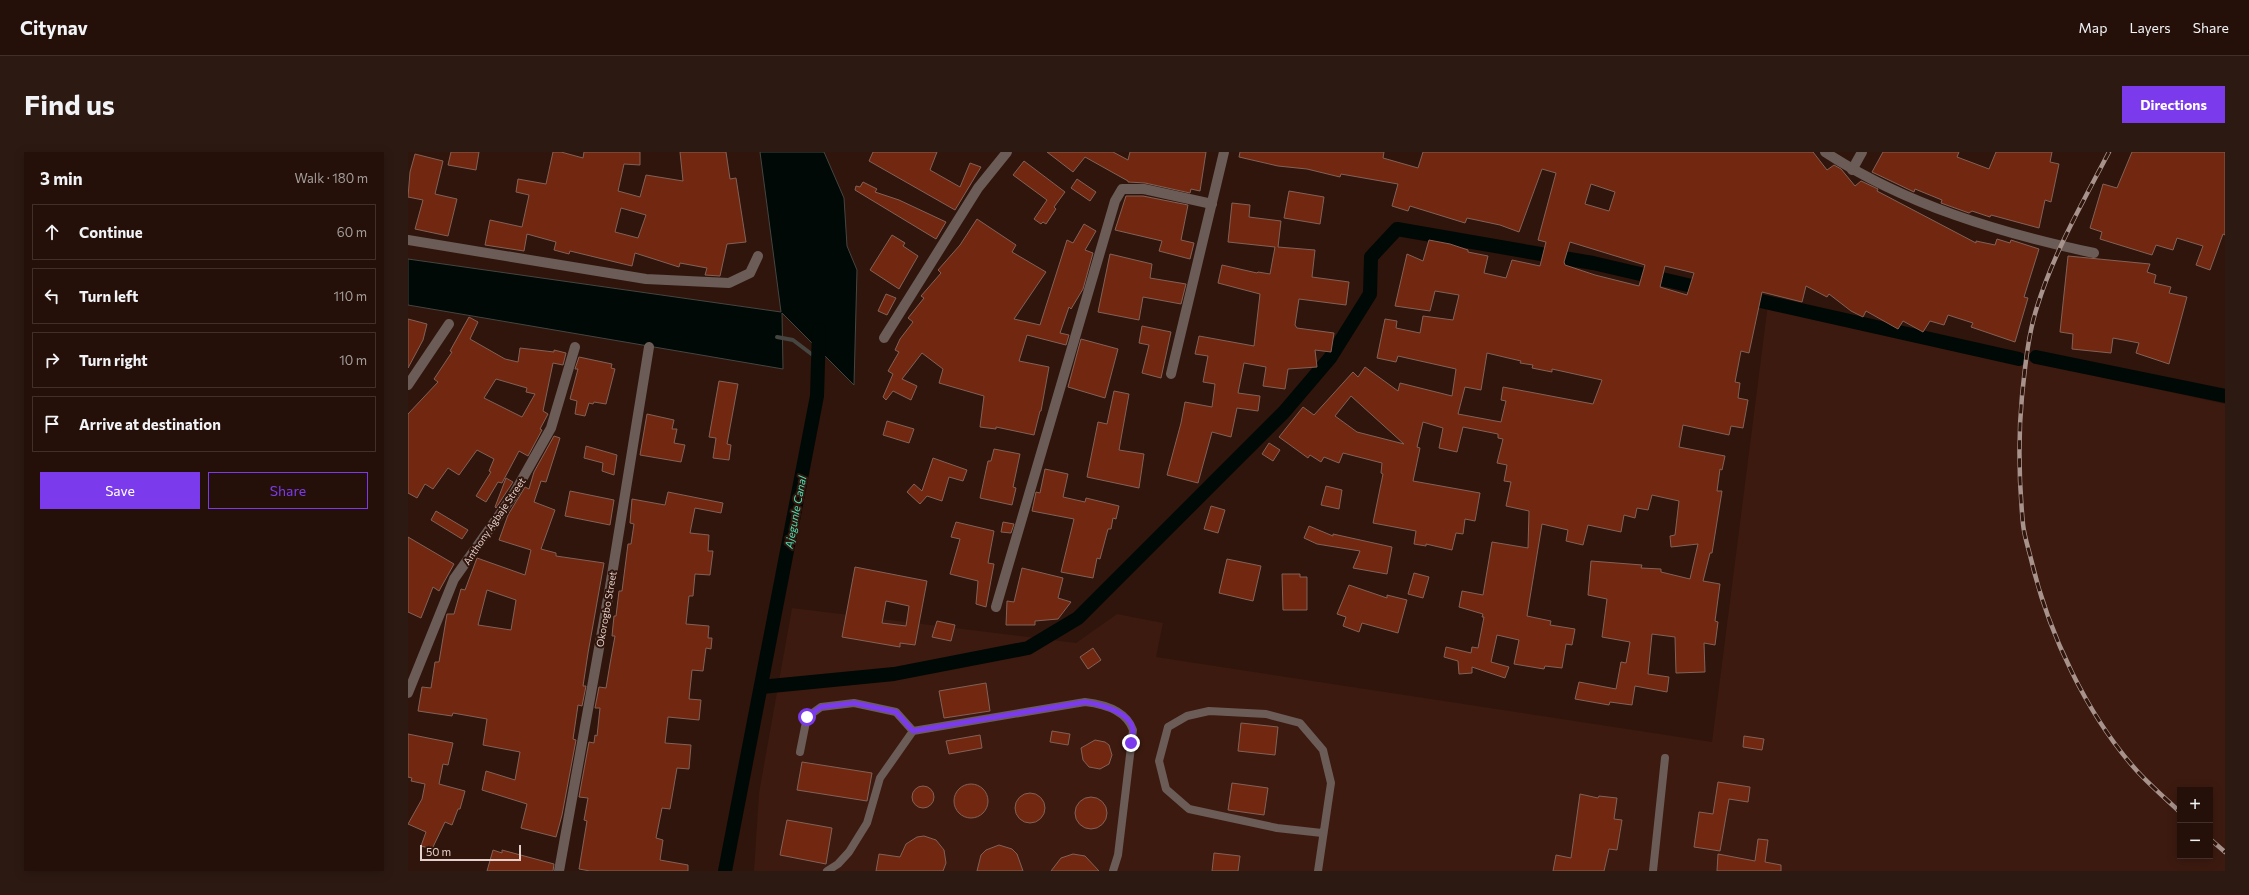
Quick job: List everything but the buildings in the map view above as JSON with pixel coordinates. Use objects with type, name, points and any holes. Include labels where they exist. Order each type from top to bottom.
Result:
[{"type":"street","points":[[884,338],[978,188],[1007,152]]},
{"type":"street","points":[[1171,374],[1224,152]]},
{"type":"street","points":[[1825,152],[1852,170],[1907,198],[1955,215],[2061,246],[2094,253]]},
{"type":"street","points":[[1852,170],[1862,152]]},
{"type":"street","points":[[996,607],[1115,200],[1122,189],[1144,189],[1212,204]]},
{"type":"street","points":[[408,240],[638,278],[661,280],[729,282],[750,273],[758,256]]},
{"type":"street","points":[[408,385],[449,324]]},
{"type":"street","name":"Anthony Agbaje Street","points":[[408,692],[454,579],[512,497],[551,428],[575,347]]},
{"type":"street","name":"Okorogbo Street","points":[[559,871],[610,587],[649,347]]},
{"type":"lane","points":[[827,871],[838,864],[849,852],[867,822],[880,778],[913,731],[1085,702],[1105,705],[1129,720],[1133,730],[1118,855],[1113,871]]},
{"type":"lane","points":[[800,752],[807,717],[821,707],[854,703],[896,712],[913,731]]},
{"type":"lane","points":[[1318,871],[1322,833],[1331,783],[1323,750],[1300,723],[1266,714],[1209,711],[1187,716],[1168,727],[1159,762],[1166,789],[1190,809],[1276,828],[1322,833]]},
{"type":"lane","points":[[1653,871],[1665,758]]},
{"type":"shaded area","points":[[760,152],[824,152],[844,198],[847,246],[857,270],[854,385],[782,313],[783,369],[408,305],[408,259],[781,312]]},
{"type":"shaded area","points":[[1768,304],[2225,404],[2225,871],[754,871],[759,793],[792,608],[1076,643],[1117,614],[1163,623],[1156,657],[1712,742]]},
{"type":"waterway","points":[[761,687],[894,674],[1028,648],[1078,618],[1284,412],[1330,358],[1370,294],[1371,257],[1397,229],[1593,263],[1709,290]]},
{"type":"waterway","points":[[1743,297],[2019,359]]},
{"type":"waterway","name":"Ajegunle Canal","points":[[725,871],[817,396],[819,330]]},
{"type":"waterway","points":[[777,337],[793,340],[818,359]]},
{"type":"waterway","points":[[2036,357],[2225,396]]},
{"type":"railway","points":[[2109,152],[2060,247],[2044,287],[2031,329],[2024,374],[2020,428],[2020,476],[2023,524],[2038,587],[2048,615],[2059,644],[2086,699],[2119,750],[2138,772],[2177,809]]},
{"type":"railway","points":[[2213,842],[2225,852]]},
{"type":"route","points":[[807,717],[821,707],[854,703],[896,712],[913,731],[1036,709],[1085,702],[1105,705],[1129,720],[1133,730],[1131,743]]}]
